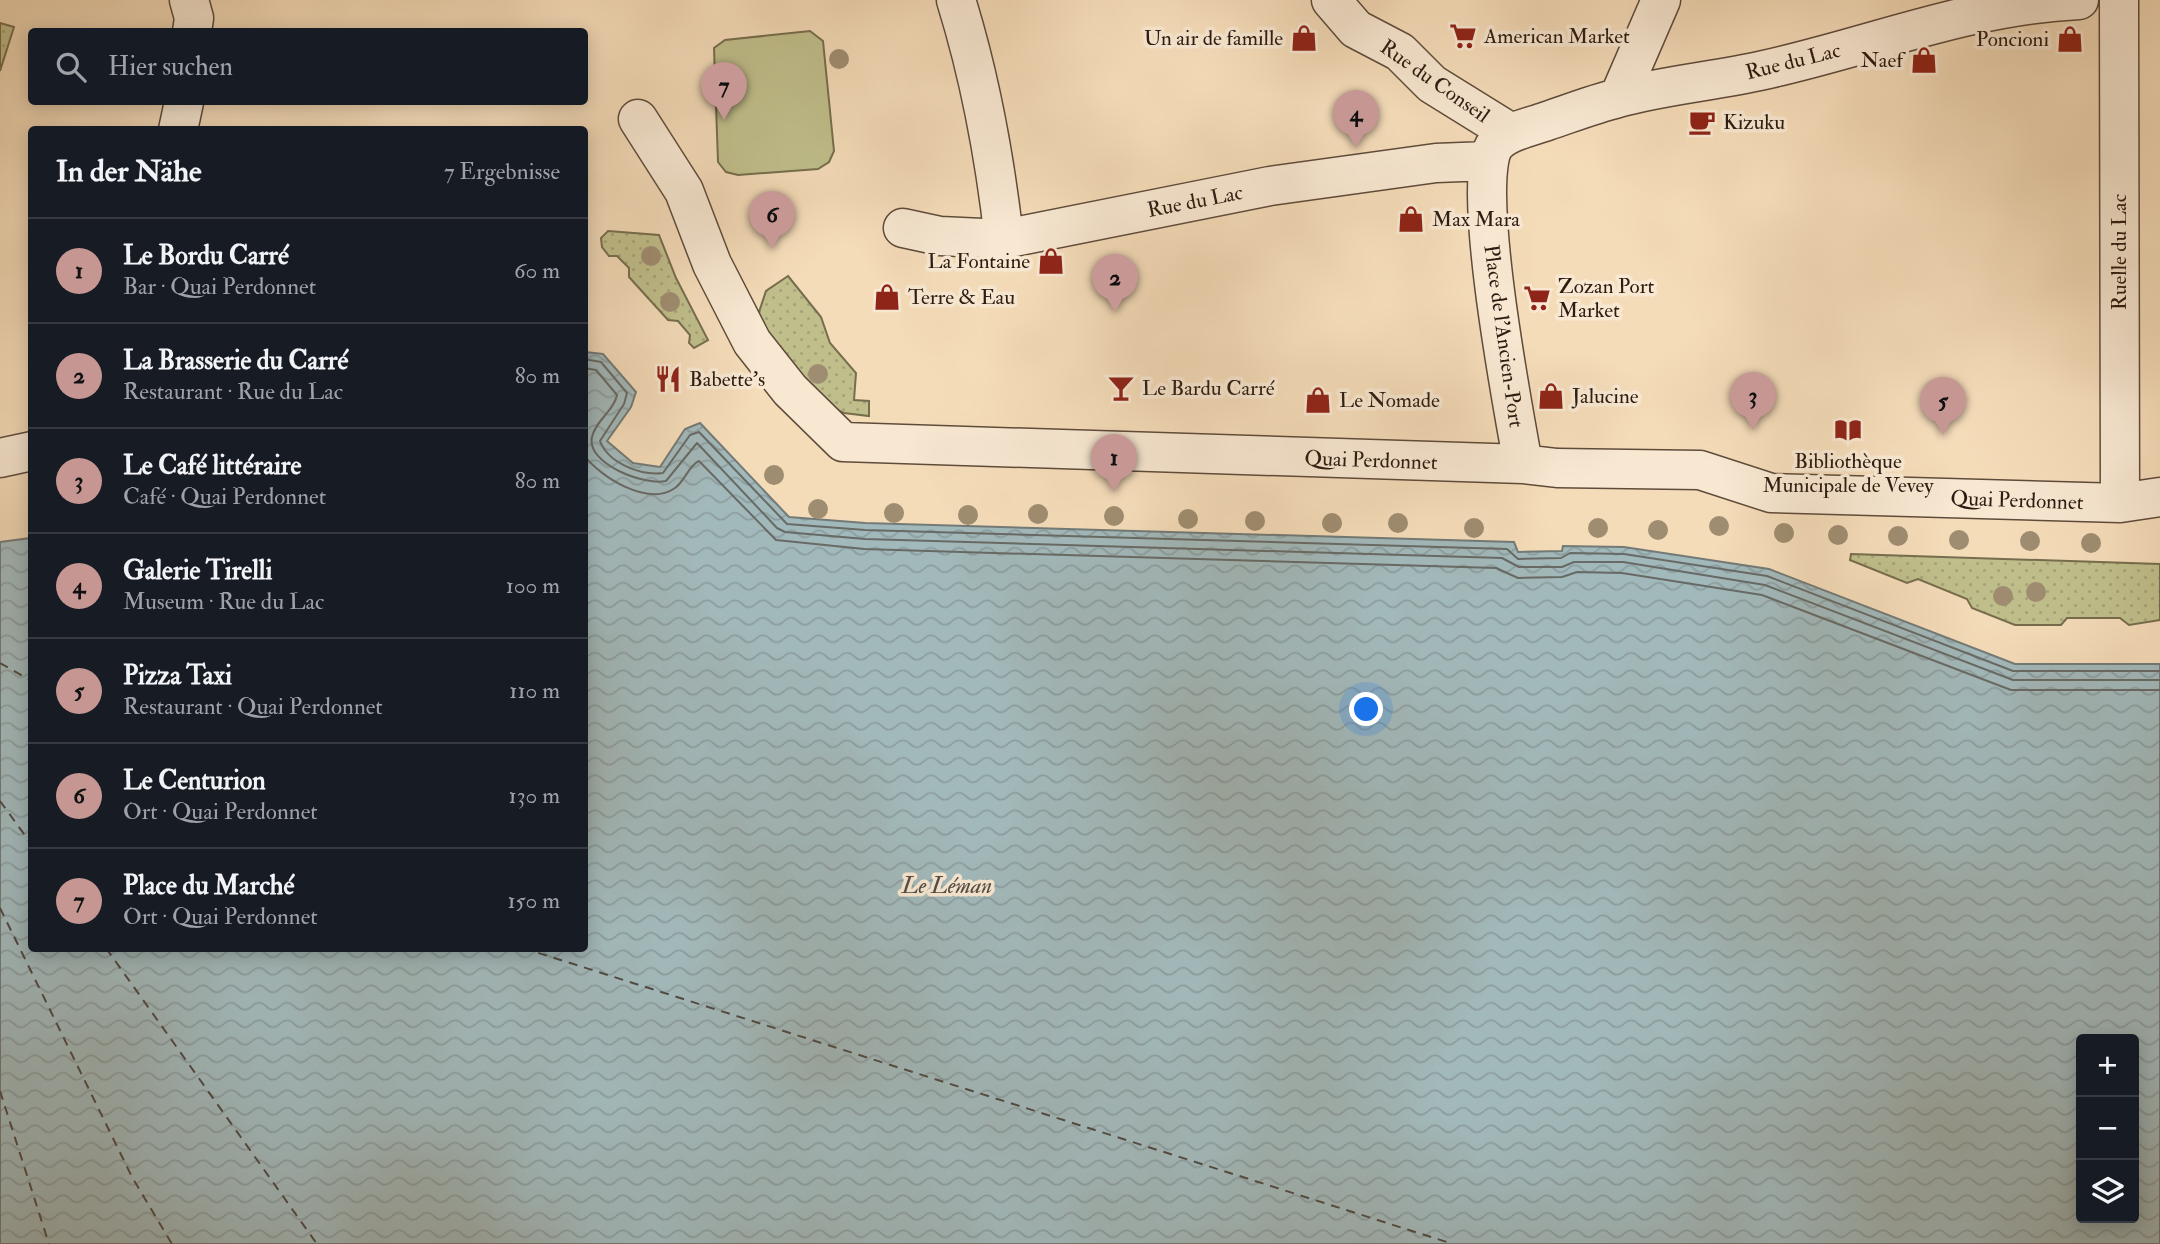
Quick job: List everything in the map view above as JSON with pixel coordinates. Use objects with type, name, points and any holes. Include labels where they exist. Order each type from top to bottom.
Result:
[{"type":"street","points":[[189,0],[194,18],[193,28]]},
{"type":"street","points":[[956,0],[967,35],[998,191],[1004,239]]},
{"type":"street","name":"Rue du Conseil","points":[[1331,0],[1362,14],[1499,147]]},
{"type":"street","points":[[1619,97],[1661,0]]},
{"type":"street","name":"Rue du Lac","points":[[903,228],[940,236],[1004,239],[1270,186],[1436,163],[1499,147],[1619,97],[1765,70],[1944,20],[2020,6],[2079,0]]},
{"type":"street","name":"Ruelle du Lac","points":[[2119,0],[2120,503]]},
{"type":"street","points":[[179,126],[183,105]]},
{"type":"street","name":"Quai Perdonnet","points":[[638,119],[684,191],[712,264],[766,363],[811,413],[844,442],[1523,464],[1557,468],[1700,470],[1771,494],[2120,503],[2160,497]]},
{"type":"street","name":"Place de l'Ancien-Port","points":[[1499,147],[1495,304],[1523,464]]},
{"type":"street","points":[[0,458],[28,452]]},
{"type":"shaded area","points":[[0,23],[14,27],[0,71]]},
{"type":"shaded area","points":[[810,31],[823,41],[834,151],[829,162],[818,169],[738,175],[726,172],[718,162],[714,48],[725,40]]},
{"type":"shaded area","points":[[608,231],[659,235],[676,278],[708,340],[694,348],[689,343],[690,335],[678,321],[668,320],[629,277],[629,268],[617,256],[609,256],[602,247],[601,238]]},
{"type":"shaded area","points":[[788,276],[821,317],[830,343],[856,373],[854,400],[869,401],[869,416],[844,413],[823,404],[757,318],[766,291]]},
{"type":"shaded area","points":[[1851,554],[2160,564],[2160,620],[2129,625],[2120,618],[2067,618],[2061,625],[2015,625],[1972,608],[1967,599],[1918,579],[1907,583],[1850,560]]},
{"type":"water","name":"Le Léman","points":[[588,352],[603,354],[636,392],[631,407],[607,441],[633,463],[660,467],[685,429],[700,423],[789,517],[865,523],[1514,542],[1518,552],[1562,551],[1563,546],[1624,547],[1769,569],[2015,664],[2160,664],[2160,1244],[0,1244],[0,542],[28,538],[28,952],[588,952]]},
{"type":"ferry route","points":[[0,663],[28,679]]},
{"type":"ferry route","points":[[0,801],[28,840]]},
{"type":"ferry route","points":[[0,908],[132,1177],[172,1244]]},
{"type":"ferry route","points":[[109,952],[317,1244]]},
{"type":"ferry route","points":[[536,952],[1453,1244]]},
{"type":"ferry route","points":[[0,1091],[49,1244]]},
{"type":"place","name":"American Market","points":[[1463,36]]},
{"type":"place","name":"Un air de famille","points":[[1304,38]]},
{"type":"place","name":"Poncioni","points":[[2070,39]]},
{"type":"place","name":"Naef","points":[[1924,60]]},
{"type":"place","name":"Place du Marché","points":[[724,120]]},
{"type":"place","name":"Kizuku","points":[[1702,122]]},
{"type":"place","name":"Galerie Tirelli","points":[[1356,148]]},
{"type":"place","name":"Max Mara","points":[[1411,219]]},
{"type":"place","name":"Le Centurion","points":[[772,249]]},
{"type":"place","name":"La Fontaine","points":[[1051,261]]},
{"type":"place","name":"Terre & Eau","points":[[887,297]]},
{"type":"place","name":"Zozan Port Market","points":[[1537,298]]},
{"type":"place","name":"La Brasserie du Carré","points":[[1115,312]]},
{"type":"place","name":"Babette's","points":[[668,379]]},
{"type":"place","name":"Le Bardu Carré","points":[[1121,388]]},
{"type":"place","name":"Jalucine","points":[[1551,396]]},
{"type":"place","name":"Le Nomade","points":[[1318,400]]},
{"type":"place","name":"Le Café littéraire","points":[[1753,430]]},
{"type":"place","name":"Bibliothèque Municipale de Vevey","points":[[1848,430]]},
{"type":"place","name":"Pizza Taxi","points":[[1943,435]]},
{"type":"place","name":"Le Bordu Carré","points":[[1114,492]]}]
